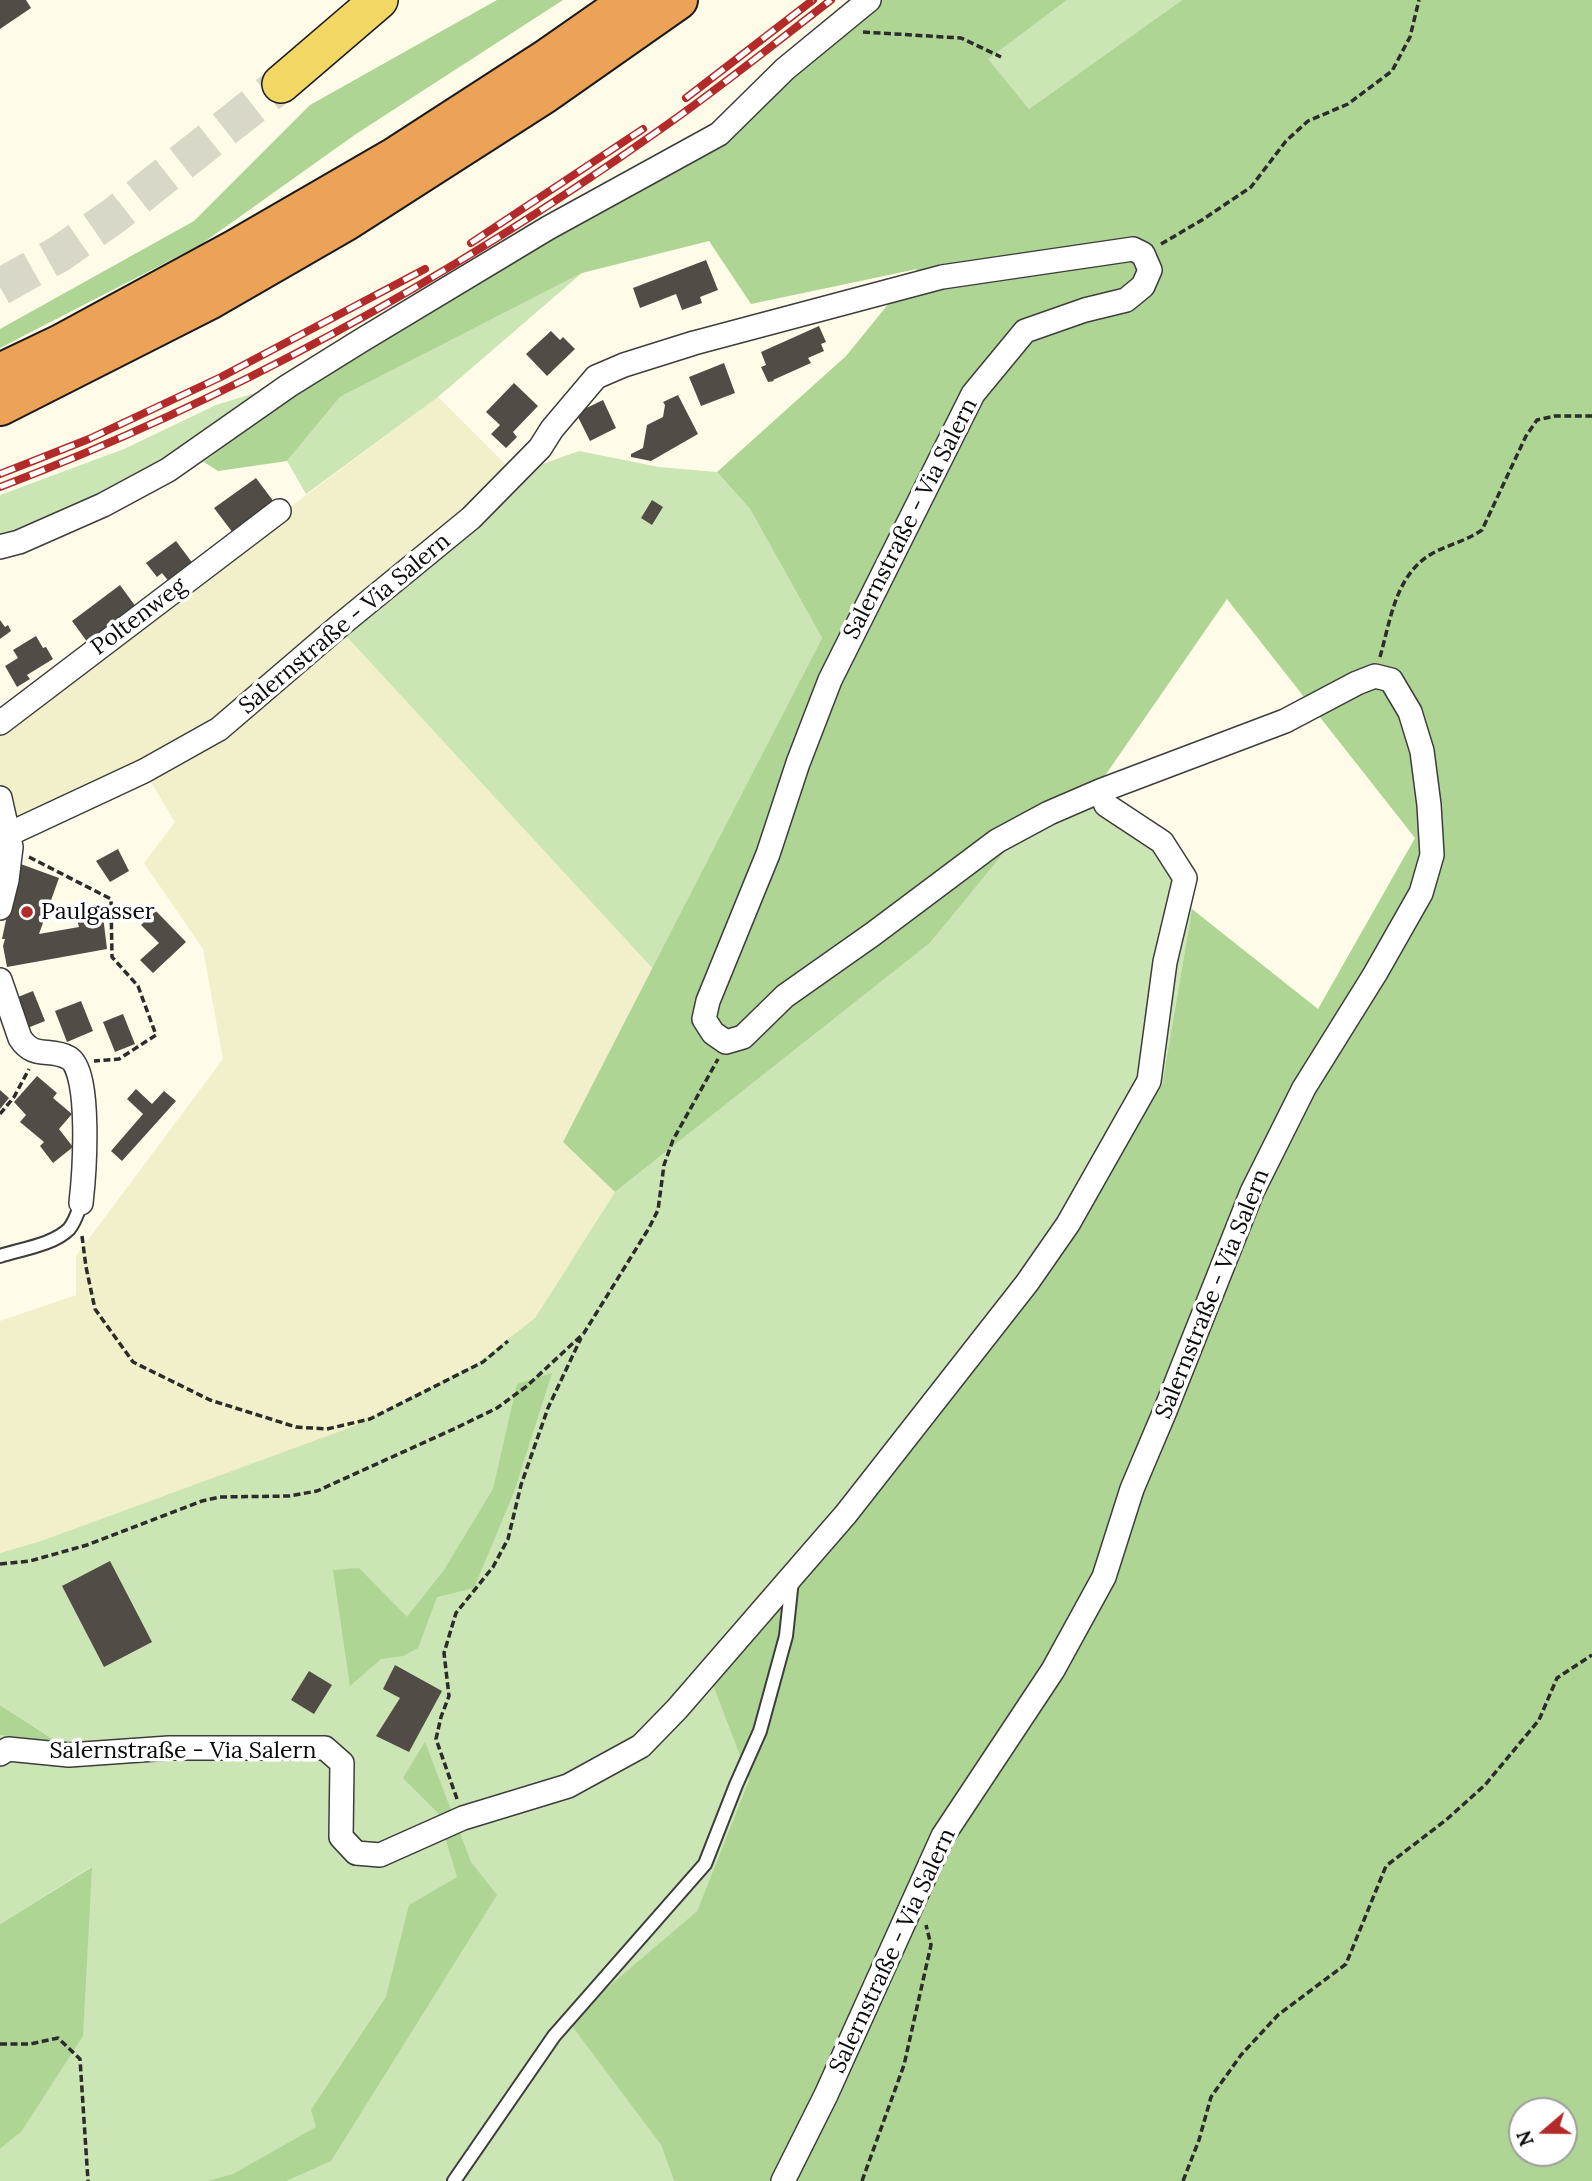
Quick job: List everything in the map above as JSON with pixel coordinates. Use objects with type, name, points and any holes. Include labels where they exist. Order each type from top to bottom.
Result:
[{"type":"highway","points":[[545,60],[601,0]]},
{"type":"highway","points":[[0,373],[61,344],[236,249],[396,157],[545,60],[631,0]]},
{"type":"highway","points":[[0,406],[209,300],[346,221],[533,102],[678,0]]},
{"type":"main road","points":[[281,83],[379,0]]},
{"type":"street","points":[[0,547],[19,542],[103,505],[169,470],[288,386],[362,340],[548,228],[719,134],[758,94],[869,0]]},
{"type":"street","name":"Salernstraße - Via Salern","points":[[10,841],[219,729],[338,627],[471,519],[540,448],[552,429],[596,377],[624,365],[694,343],[942,277],[1133,249],[1143,254],[1150,270],[1143,286],[1126,300],[1086,310],[1025,331],[973,394],[830,680],[798,763],[768,854],[708,1001],[704,1018],[713,1033],[726,1042]]},
{"type":"street","name":"Poltenweg","points":[[0,723],[279,511]]},
{"type":"street","points":[[726,1042],[743,1037],[785,996],[997,841],[1049,813],[1100,791],[1285,721],[1375,676]]},
{"type":"street","name":"Salernstraße - Via Salern","points":[[783,2181],[826,2095],[943,1836],[1053,1670],[1104,1577],[1132,1489],[1252,1192],[1304,1088],[1375,974],[1421,893],[1432,855],[1422,751],[1410,712],[1391,680],[1375,676]]},
{"type":"street","name":"Salernstraße - Via Salern","points":[[0,1754],[8,1749],[69,1755],[169,1748],[325,1748],[342,1763],[341,1837],[356,1853],[380,1855],[463,1818],[568,1786],[641,1746],[677,1709],[846,1514],[1027,1283],[1068,1223],[1149,1081],[1165,962],[1185,878],[1162,842],[1106,805],[1100,791]]},
{"type":"street","points":[[0,798],[10,841],[7,880],[0,908]]},
{"type":"street","points":[[1,985],[25,1045],[38,1052],[62,1055],[74,1062],[80,1082],[84,1114],[85,1174],[81,1203]]},
{"type":"lane","points":[[0,1256],[54,1239],[69,1229],[81,1203]]},
{"type":"lane","points":[[454,2181],[554,2036],[705,1864],[760,1731],[786,1636],[792,1576]]},
{"type":"path","points":[[1143,254],[1202,220],[1251,187],[1286,141],[1308,121],[1348,104],[1392,71],[1410,37],[1419,0]]},
{"type":"path","points":[[830,32],[884,32],[961,38],[1001,57]]},
{"type":"path","points":[[1375,676],[1398,595],[1410,573],[1427,557],[1469,539],[1482,530],[1526,436],[1537,420],[1555,416],[1592,415]]},
{"type":"path","points":[[10,841],[111,899],[112,957],[138,986],[156,1035],[119,1059],[74,1062]]},
{"type":"path","points":[[463,1818],[436,1740],[449,1696],[444,1653],[456,1613],[492,1567],[508,1539],[521,1485],[548,1408],[583,1334],[658,1210],[664,1165],[673,1140],[726,1042]]},
{"type":"path","points":[[0,1114],[14,1097],[38,1052]]},
{"type":"path","points":[[81,1203],[86,1267],[95,1309],[133,1362],[210,1400],[296,1427],[327,1429],[370,1419],[483,1362],[508,1341]]},
{"type":"path","points":[[0,1564],[30,1562],[87,1545],[202,1501],[220,1497],[289,1496],[317,1491],[497,1408],[527,1386],[583,1334]]},
{"type":"path","points":[[1184,2181],[1212,2097],[1241,2055],[1278,2015],[1346,1964],[1386,1866],[1446,1820],[1485,1785],[1539,1720],[1558,1678],[1592,1656]]},
{"type":"path","points":[[862,2181],[904,2065],[931,1945],[918,1892]]},
{"type":"path","points":[[0,2044],[30,2044],[58,2038],[80,2059],[88,2181]]},
{"type":"shaded area","points":[[438,397],[515,474],[339,627],[653,969],[563,1142],[615,1192],[535,1318],[477,1363],[354,1426],[41,1541],[0,1553],[0,1321],[76,1295],[76,1256],[223,1059],[203,949],[144,863],[175,822],[144,771],[9,834],[0,908],[0,723]]},
{"type":"green space","points":[[497,0],[563,0],[356,134],[200,245],[0,348],[0,329],[194,221],[310,105]]},
{"type":"green space","points":[[880,0],[1067,0],[988,59],[1029,109],[1182,0],[1592,0],[1592,2181],[674,2181],[661,2145],[568,2021],[697,1911],[749,1780],[703,1659],[1012,1315],[1162,1085],[1192,909],[1318,1009],[1415,838],[1227,599],[1084,806],[1012,843],[930,943],[615,1192],[563,1142],[822,638],[750,509],[717,472],[846,356],[917,269],[751,304],[709,241],[582,273],[340,397],[287,461],[218,471],[204,462],[317,374],[717,143]]},
{"type":"green space","points":[[1067,0],[1182,0],[1029,109],[987,59]]},
{"type":"green space","points":[[582,273],[438,397],[306,494],[287,461],[340,397]]},
{"type":"green space","points":[[317,374],[204,462],[168,470],[0,547],[0,495],[124,449],[216,405]]},
{"type":"green space","points":[[579,451],[659,467],[717,472],[750,509],[822,638],[653,969],[338,627],[515,474]]},
{"type":"green space","points":[[1084,806],[1111,810],[1153,840],[1192,909],[1162,1085],[1012,1315],[703,1659],[749,1780],[697,1911],[568,2021],[661,2145],[674,2181],[0,2181],[0,2149],[21,2132],[91,1867],[0,1924],[0,1735],[55,1740],[0,1705],[0,1553],[41,1541],[354,1426],[477,1363],[535,1318],[615,1192],[930,943],[1012,843]]},
{"type":"green space","points":[[552,1373],[514,1492],[474,1588],[437,1597],[418,1648],[403,1656],[381,1659],[350,1686],[333,1570],[359,1568],[407,1617],[444,1570],[493,1489],[517,1384]]},
{"type":"green space","points":[[0,1705],[56,1741],[0,1735]]},
{"type":"green space","points":[[425,1742],[471,1862],[497,1895],[331,2161],[286,2181],[208,2181],[233,2174],[316,2127],[311,2110],[386,1997],[409,1905],[457,1877],[438,1813],[403,1778]]},
{"type":"green space","points":[[92,1867],[83,2036],[21,2132],[0,2149],[0,1924]]},
{"type":"building","points":[[0,0],[26,0],[31,8],[0,29]]},
{"type":"building","points":[[706,260],[718,290],[700,297],[702,303],[682,310],[676,294],[640,308],[633,288]]},
{"type":"building","points":[[819,326],[826,342],[821,344],[824,351],[808,358],[811,363],[768,382],[761,367],[766,365],[761,352]]},
{"type":"building","points":[[551,331],[560,340],[563,337],[575,349],[547,376],[526,354]]},
{"type":"building","points":[[724,363],[735,393],[701,406],[689,377]]},
{"type":"building","points":[[514,383],[538,406],[513,432],[517,437],[506,448],[491,434],[500,425],[486,412]]},
{"type":"building","points":[[678,395],[698,434],[651,461],[631,457],[631,454],[643,448],[647,425],[663,417],[663,402]]},
{"type":"building","points":[[603,400],[616,428],[590,441],[576,413]]},
{"type":"building","points":[[256,478],[274,502],[233,533],[214,508]]},
{"type":"building","points":[[652,500],[663,507],[652,525],[641,518]]},
{"type":"building","points":[[176,541],[194,565],[170,583],[162,573],[157,577],[146,563]]},
{"type":"building","points":[[120,585],[136,607],[88,643],[72,621]]},
{"type":"building","points":[[0,620],[5,627],[8,625],[11,631],[0,639]]},
{"type":"building","points":[[36,636],[53,659],[27,675],[30,679],[17,687],[5,666],[18,658],[13,650]]},
{"type":"building","points":[[118,849],[129,871],[110,882],[96,861]]},
{"type":"building","name":"Paulgasser","points":[[18,863],[59,878],[39,934],[79,927],[74,908],[86,906],[87,918],[103,916],[107,949],[7,967],[3,946],[5,939],[2,939]]},
{"type":"building","points":[[156,911],[186,942],[153,973],[140,960],[159,943],[141,925]]},
{"type":"building","points":[[33,991],[45,1021],[25,1029],[13,999]]},
{"type":"building","points":[[81,1001],[93,1031],[67,1042],[55,1011]]},
{"type":"building","points":[[123,1014],[135,1044],[115,1052],[103,1022]]},
{"type":"building","points":[[37,1076],[57,1093],[53,1098],[72,1114],[59,1129],[73,1147],[53,1163],[40,1146],[44,1142],[20,1122],[26,1115],[14,1102]]},
{"type":"building","points":[[136,1089],[152,1104],[164,1091],[176,1101],[122,1161],[111,1151],[143,1114],[127,1099]]},
{"type":"building","points":[[0,1090],[9,1098],[0,1109]]},
{"type":"building","points":[[110,1561],[152,1642],[104,1667],[62,1586]]},
{"type":"building","points":[[395,1665],[442,1691],[409,1752],[376,1736],[400,1698],[383,1689]]},
{"type":"building","points":[[309,1671],[332,1685],[314,1714],[291,1700]]},
{"type":"tunnel","points":[[0,287],[59,254],[115,215],[281,84]]},
{"type":"railway","points":[[686,98],[813,0]]},
{"type":"railway","points":[[0,487],[173,414],[340,330],[422,283],[502,235],[658,131],[831,0]]},
{"type":"railway","points":[[471,243],[643,129]]},
{"type":"railway","points":[[0,474],[89,439],[221,377],[425,269]]},
{"type":"place","name":"Paulgasser","points":[[27,912]]}]
